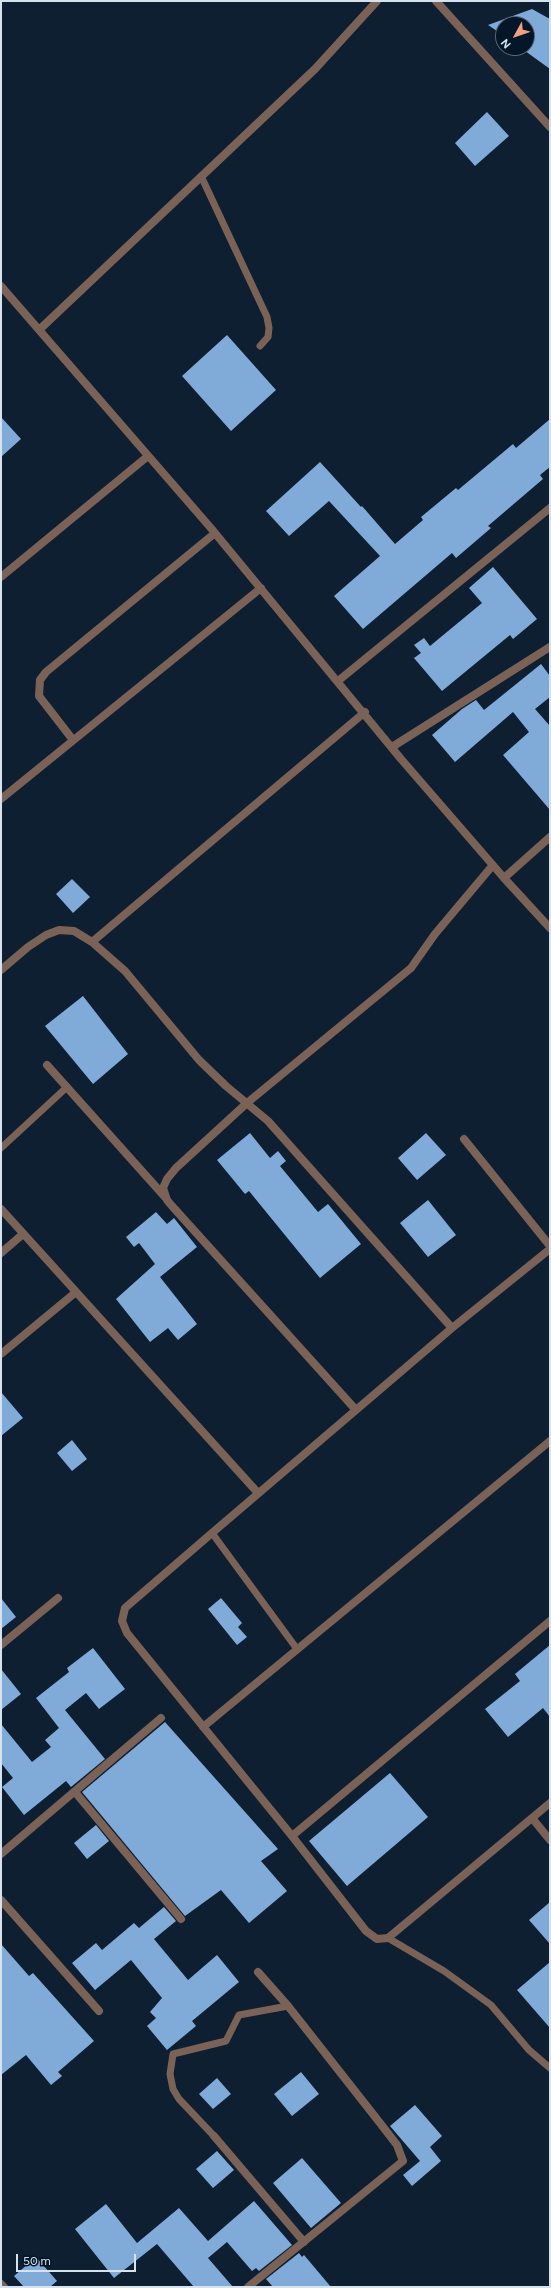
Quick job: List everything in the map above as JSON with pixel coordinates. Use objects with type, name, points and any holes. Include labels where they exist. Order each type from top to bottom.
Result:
[{"type":"street","points":[[39,330],[315,69],[377,1]]},
{"type":"street","points":[[436,1],[550,127]]},
{"type":"street","points":[[1,286],[215,534],[365,712],[392,747],[504,878],[550,928]]},
{"type":"street","points":[[1,577],[148,456]]},
{"type":"street","points":[[338,681],[550,508]]},
{"type":"street","points":[[73,740],[39,696],[40,680],[46,672],[215,534]]},
{"type":"street","points":[[1,799],[260,588]]},
{"type":"street","points":[[392,747],[550,647]]},
{"type":"street","points":[[92,942],[365,712]]},
{"type":"street","points":[[504,878],[550,837]]},
{"type":"street","points":[[166,1200],[164,1188],[167,1179],[247,1103],[411,968],[435,934],[493,865]]},
{"type":"street","points":[[1,970],[28,947],[46,935],[59,930],[74,931],[92,942],[125,971],[199,1060],[226,1086],[268,1122],[452,1328]]},
{"type":"street","points":[[47,1065],[166,1200],[356,1410]]},
{"type":"street","points":[[464,1139],[550,1248],[452,1328],[125,1608],[122,1621],[127,1633],[292,1836],[366,1931],[377,1939],[388,1938],[550,1803]]},
{"type":"street","points":[[1,1209],[258,1493]]},
{"type":"street","points":[[1,1253],[23,1234]]},
{"type":"street","points":[[1,1354],[76,1292]]},
{"type":"street","points":[[203,1727],[550,1441]]},
{"type":"street","points":[[1,1645],[58,1598]]},
{"type":"street","points":[[292,1836],[550,1621]]},
{"type":"street","points":[[1,1854],[161,1718]]},
{"type":"street","points":[[75,1792],[181,1919]]},
{"type":"street","points":[[532,1818],[550,1840]]},
{"type":"street","points":[[1,1900],[100,2011]]},
{"type":"street","points":[[248,2287],[403,2161],[392,2140],[288,2006],[258,1972]]},
{"type":"street","points":[[214,2136],[304,2242]]},
{"type":"street","points":[[1,2284],[4,2287]]},
{"type":"lane","points":[[201,176],[267,317],[269,328],[268,337],[260,346]]},
{"type":"lane","points":[[1,1148],[67,1087]]},
{"type":"lane","points":[[537,1259],[550,1256]]},
{"type":"lane","points":[[212,1533],[297,1650]]},
{"type":"lane","points":[[388,1938],[444,1971],[491,2005],[529,2050],[550,2068]]},
{"type":"lane","points":[[214,2136],[179,2099],[173,2089],[170,2074],[174,2054],[226,2041],[239,2015],[288,2006]]},
{"type":"building","points":[[532,9],[550,19],[550,69],[532,56],[535,56],[535,16],[513,16]]},
{"type":"building","points":[[495,22],[495,30],[488,25]]},
{"type":"building","points":[[487,112],[509,136],[475,166],[455,143]]},
{"type":"building","points":[[227,335],[276,390],[231,431],[182,376]]},
{"type":"building","points":[[1,417],[21,439],[1,457]]},
{"type":"building","points":[[550,419],[550,467],[540,475],[543,479],[488,526],[491,528],[456,558],[452,553],[363,629],[334,596],[380,556],[329,501],[289,536],[266,511],[320,462],[361,507],[362,506],[395,544],[423,520],[421,517],[456,488],[458,490],[513,444],[516,448]]},
{"type":"building","points":[[493,567],[537,619],[513,639],[510,635],[442,691],[414,658],[421,653],[414,645],[424,638],[430,646],[482,603],[469,588]]},
{"type":"building","points":[[541,664],[550,676],[550,697],[535,709],[550,726],[550,810],[503,755],[529,732],[513,712],[455,762],[432,735],[462,709],[476,700],[484,710]]},
{"type":"building","points":[[72,879],[90,897],[73,913],[56,894]]},
{"type":"building","points":[[83,996],[128,1054],[93,1084],[45,1026]]},
{"type":"building","points":[[250,1133],[270,1158],[278,1151],[286,1161],[280,1166],[318,1212],[328,1204],[361,1244],[320,1278],[249,1191],[245,1194],[217,1160]]},
{"type":"building","points":[[426,1133],[446,1155],[417,1180],[398,1158]]},
{"type":"building","points":[[428,1200],[456,1235],[428,1257],[400,1223]]},
{"type":"building","points":[[156,1212],[167,1224],[174,1218],[197,1247],[160,1277],[197,1324],[178,1340],[168,1328],[150,1342],[116,1299],[155,1264],[139,1243],[134,1247],[126,1237]]},
{"type":"building","points":[[1,1392],[23,1418],[1,1436]]},
{"type":"building","points":[[72,1440],[87,1459],[72,1471],[57,1453]]},
{"type":"building","points":[[1,1598],[16,1617],[1,1629]]},
{"type":"building","points":[[221,1598],[242,1623],[238,1627],[247,1637],[237,1645],[208,1609]]},
{"type":"building","points":[[550,1645],[550,1717],[543,1708],[508,1737],[485,1709],[520,1681],[515,1674]]},
{"type":"building","points":[[93,1648],[125,1689],[99,1709],[86,1693],[65,1710],[105,1759],[71,1787],[66,1781],[24,1815],[2,1787],[13,1778],[1,1763],[1,1724],[32,1762],[51,1747],[45,1740],[59,1728],[36,1698],[69,1672],[67,1668]]},
{"type":"building","points":[[1,1669],[21,1694],[1,1710]]},
{"type":"building","points":[[165,1722],[278,1849],[261,1861],[287,1891],[249,1923],[221,1890],[185,1916],[82,1792]]},
{"type":"building","points":[[390,1773],[428,1817],[347,1886],[309,1841]]},
{"type":"building","points":[[96,1825],[109,1841],[87,1859],[74,1843]]},
{"type":"building","points":[[550,1902],[550,1944],[529,1920]]},
{"type":"building","points":[[164,1907],[176,1921],[154,1939],[188,1980],[217,1955],[239,1982],[192,2021],[196,2026],[167,2050],[147,2026],[156,2018],[150,2012],[162,1998],[131,1960],[95,1990],[72,1963],[96,1943],[102,1950],[134,1923],[139,1928]]},
{"type":"building","points":[[1,1944],[29,1976],[33,1973],[94,2041],[58,2072],[62,2076],[51,2085],[26,2055],[1,2075]]},
{"type":"building","points":[[550,1962],[550,2028],[517,1990]]},
{"type":"building","points":[[301,2072],[319,2094],[292,2116],[274,2094]]},
{"type":"building","points":[[217,2078],[231,2094],[213,2109],[199,2094]]},
{"type":"building","points":[[415,2105],[442,2136],[430,2147],[441,2161],[412,2186],[403,2175],[420,2161],[390,2126]]},
{"type":"building","points":[[217,2151],[234,2170],[213,2188],[196,2169]]},
{"type":"building","points":[[302,2158],[341,2203],[311,2228],[273,2183]]},
{"type":"building","points":[[254,2201],[292,2245],[259,2271],[256,2268],[252,2271],[227,2242],[208,2258],[233,2287],[194,2287],[157,2244],[114,2278],[75,2229],[106,2204],[137,2243],[179,2208],[208,2241]]},
{"type":"building","points":[[299,2253],[302,2257],[304,2255],[331,2287],[273,2287],[266,2279]]},
{"type":"building","points":[[36,2257],[57,2281],[50,2287],[24,2287],[14,2276]]}]
